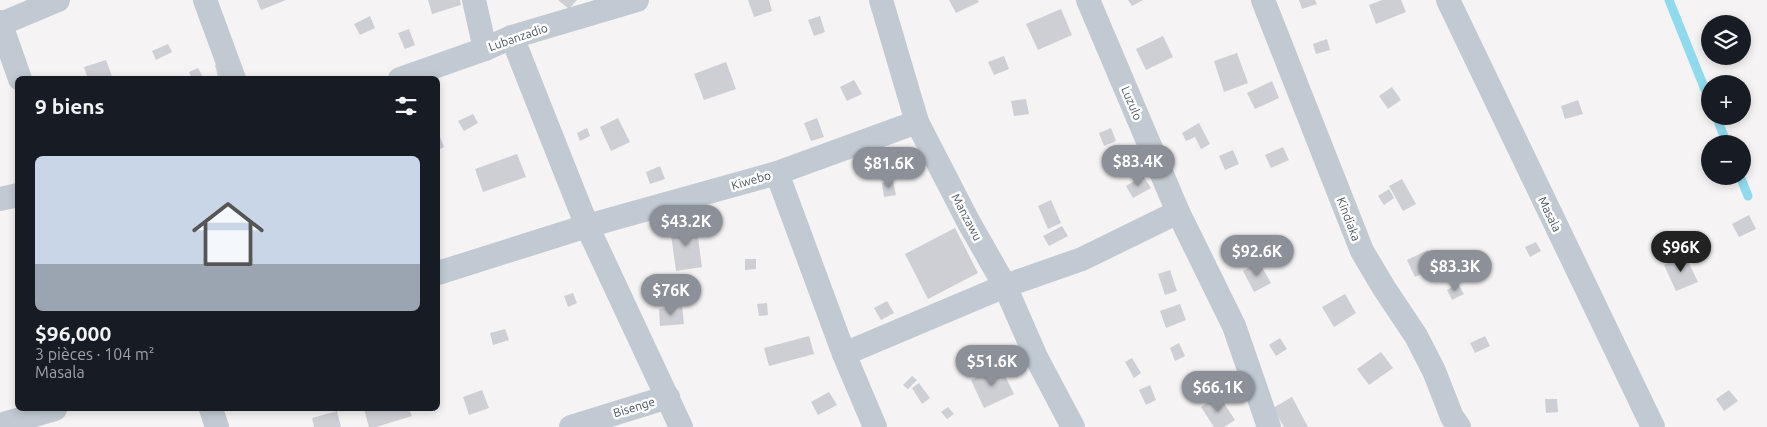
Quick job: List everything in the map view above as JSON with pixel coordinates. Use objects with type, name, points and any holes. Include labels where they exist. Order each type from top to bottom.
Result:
[{"type":"street","points":[[19,76],[1,23],[58,0]]},
{"type":"street","points":[[206,0],[233,76]]},
{"type":"street","points":[[474,0],[484,49]]},
{"type":"street","name":"Lubanzadio","points":[[408,76],[512,37],[638,0]]},
{"type":"street","name":"Manzawu","points":[[881,0],[918,122],[968,221],[1005,286],[1036,356],[1072,427]]},
{"type":"street","name":"Luzulo","points":[[1088,0],[1178,212],[1234,326],[1269,427]]},
{"type":"street","name":"Kindiaka","points":[[1263,0],[1362,251],[1416,336],[1434,371],[1452,417],[1459,427]]},
{"type":"street","name":"Masala","points":[[1448,0],[1653,427]]},
{"type":"street","points":[[512,37],[587,226],[681,427]]},
{"type":"street","name":"Kiwebo","points":[[440,272],[587,226],[777,173],[918,122]]},
{"type":"street","points":[[777,173],[844,354],[875,427]]},
{"type":"street","points":[[0,199],[15,196]]},
{"type":"street","points":[[844,354],[1005,286],[1082,259],[1178,212]]},
{"type":"street","name":"Bisenge","points":[[571,427],[668,397]]},
{"type":"street","points":[[0,425],[48,411]]},
{"type":"street","points":[[211,411],[217,427]]},
{"type":"building","points":[[257,0],[286,0],[261,10]]},
{"type":"building","points":[[428,0],[460,0],[461,5],[432,14]]},
{"type":"building","points":[[558,0],[577,0],[569,9]]},
{"type":"building","points":[[748,0],[769,0],[772,11],[754,17]]},
{"type":"building","points":[[949,0],[978,0],[979,2],[956,13]]},
{"type":"building","points":[[1128,0],[1143,0],[1132,6]]},
{"type":"building","points":[[1299,0],[1315,0],[1317,4],[1302,9]]},
{"type":"building","points":[[1382,0],[1401,0],[1406,12],[1376,24],[1369,5]]},
{"type":"building","points":[[1061,9],[1072,35],[1038,50],[1026,24]]},
{"type":"building","points":[[370,16],[375,28],[360,35],[354,24]]},
{"type":"building","points":[[820,16],[825,32],[814,36],[808,20]]},
{"type":"building","points":[[409,29],[415,45],[405,49],[398,33]]},
{"type":"building","points":[[1163,36],[1173,57],[1146,70],[1136,49]]},
{"type":"building","points":[[1327,39],[1330,50],[1316,54],[1313,44]]},
{"type":"building","points":[[168,44],[172,52],[156,60],[152,51]]},
{"type":"building","points":[[1237,53],[1248,83],[1224,92],[1214,61]]},
{"type":"building","points":[[1004,56],[1009,69],[994,75],[988,62]]},
{"type":"building","points":[[106,60],[112,76],[87,76],[84,67]]},
{"type":"building","points":[[726,62],[736,89],[704,100],[694,74]]},
{"type":"building","points":[[223,63],[226,75],[218,76],[215,65]]},
{"type":"building","points":[[198,68],[202,76],[191,76],[189,72]]},
{"type":"building","points":[[854,80],[862,94],[847,101],[840,87]]},
{"type":"building","points":[[1272,81],[1279,98],[1255,109],[1247,93]]},
{"type":"building","points":[[1392,87],[1401,100],[1388,109],[1379,96]]},
{"type":"building","points":[[1026,99],[1029,114],[1014,116],[1011,101]]},
{"type":"building","points":[[1578,100],[1583,114],[1565,119],[1561,106]]},
{"type":"building","points":[[473,114],[478,123],[464,131],[458,121]]},
{"type":"building","points":[[618,118],[630,142],[611,151],[600,127]]},
{"type":"building","points":[[817,118],[824,137],[811,141],[804,123]]},
{"type":"building","points":[[1199,123],[1210,144],[1201,149],[1195,137],[1186,141],[1182,133]]},
{"type":"building","points":[[587,128],[590,136],[580,141],[577,133]]},
{"type":"building","points":[[1111,128],[1116,141],[1104,146],[1099,133]]},
{"type":"building","points":[[440,137],[444,147],[440,149]]},
{"type":"building","points":[[1283,147],[1289,160],[1271,168],[1265,155]]},
{"type":"building","points":[[1233,150],[1239,164],[1225,170],[1219,156]]},
{"type":"building","points":[[517,154],[526,177],[483,192],[475,169]]},
{"type":"building","points":[[660,166],[665,179],[650,184],[646,172]]},
{"type":"building","points":[[1143,176],[1151,188],[1133,198],[1126,186]]},
{"type":"building","points":[[1402,179],[1416,204],[1403,211],[1389,186]]},
{"type":"building","points":[[893,181],[896,195],[884,197],[882,183]]},
{"type":"building","points":[[1389,189],[1394,198],[1384,205],[1378,196]]},
{"type":"building","points":[[1051,200],[1061,223],[1048,229],[1038,206]]},
{"type":"building","points":[[1749,215],[1756,229],[1739,237],[1732,224]]},
{"type":"building","points":[[696,223],[702,267],[676,271],[670,227]]},
{"type":"building","points":[[1062,226],[1068,236],[1049,246],[1043,236]]},
{"type":"building","points":[[955,228],[978,273],[928,299],[905,254]]},
{"type":"building","points":[[1536,242],[1541,251],[1530,257],[1525,247]]},
{"type":"building","points":[[1428,250],[1436,267],[1415,277],[1407,260]]},
{"type":"building","points":[[1685,255],[1698,282],[1676,291],[1664,265]]},
{"type":"building","points":[[745,259],[756,259],[756,269],[745,270]]},
{"type":"building","points":[[1259,262],[1271,283],[1254,292],[1243,271]]},
{"type":"building","points":[[1170,270],[1177,291],[1165,295],[1158,274]]},
{"type":"building","points":[[1458,284],[1464,294],[1452,300],[1447,290]]},
{"type":"building","points":[[573,293],[577,303],[568,307],[564,296]]},
{"type":"building","points":[[1345,294],[1356,313],[1334,327],[1322,307]]},
{"type":"building","points":[[887,301],[894,313],[881,320],[874,308]]},
{"type":"building","points":[[767,303],[768,315],[759,316],[757,304]]},
{"type":"building","points":[[1180,304],[1186,320],[1166,328],[1160,311]]},
{"type":"building","points":[[682,306],[684,324],[660,326],[659,309]]},
{"type":"building","points":[[505,329],[509,340],[493,345],[490,333]]},
{"type":"building","points":[[809,336],[814,354],[769,366],[764,348]]},
{"type":"building","points":[[1485,336],[1490,346],[1475,353],[1470,343]]},
{"type":"building","points":[[1280,338],[1287,349],[1276,356],[1269,345]]},
{"type":"building","points":[[1179,343],[1185,356],[1175,361],[1170,348]]},
{"type":"building","points":[[1381,352],[1393,368],[1369,385],[1357,369]]},
{"type":"building","points":[[1132,358],[1141,373],[1134,378],[1125,362]]},
{"type":"building","points":[[1000,366],[1014,394],[984,408],[971,380]]},
{"type":"building","points":[[912,376],[917,380],[908,389],[903,385]]},
{"type":"building","points":[[919,383],[930,398],[922,404],[912,388]]},
{"type":"building","points":[[1150,385],[1156,400],[1146,405],[1139,390]]},
{"type":"building","points":[[482,390],[489,408],[469,415],[463,397]]},
{"type":"building","points":[[1729,390],[1738,401],[1724,411],[1716,399]]},
{"type":"building","points":[[829,392],[837,405],[818,415],[811,402]]},
{"type":"building","points":[[1219,396],[1235,420],[1224,427],[1214,427],[1201,407]]},
{"type":"building","points":[[1292,397],[1308,427],[1284,427],[1273,408]]},
{"type":"building","points":[[1545,399],[1557,399],[1558,412],[1546,413]]},
{"type":"building","points":[[948,407],[954,414],[947,419],[941,412]]},
{"type":"building","points":[[337,411],[341,427],[314,427],[312,418]]},
{"type":"building","points":[[365,411],[410,411],[412,416],[376,427],[369,427]]},
{"type":"waterway","points":[[1669,0],[1701,80]]},
{"type":"waterway","points":[[1720,125],[1723,135]]},
{"type":"waterway","points":[[1744,185],[1748,196]]}]
